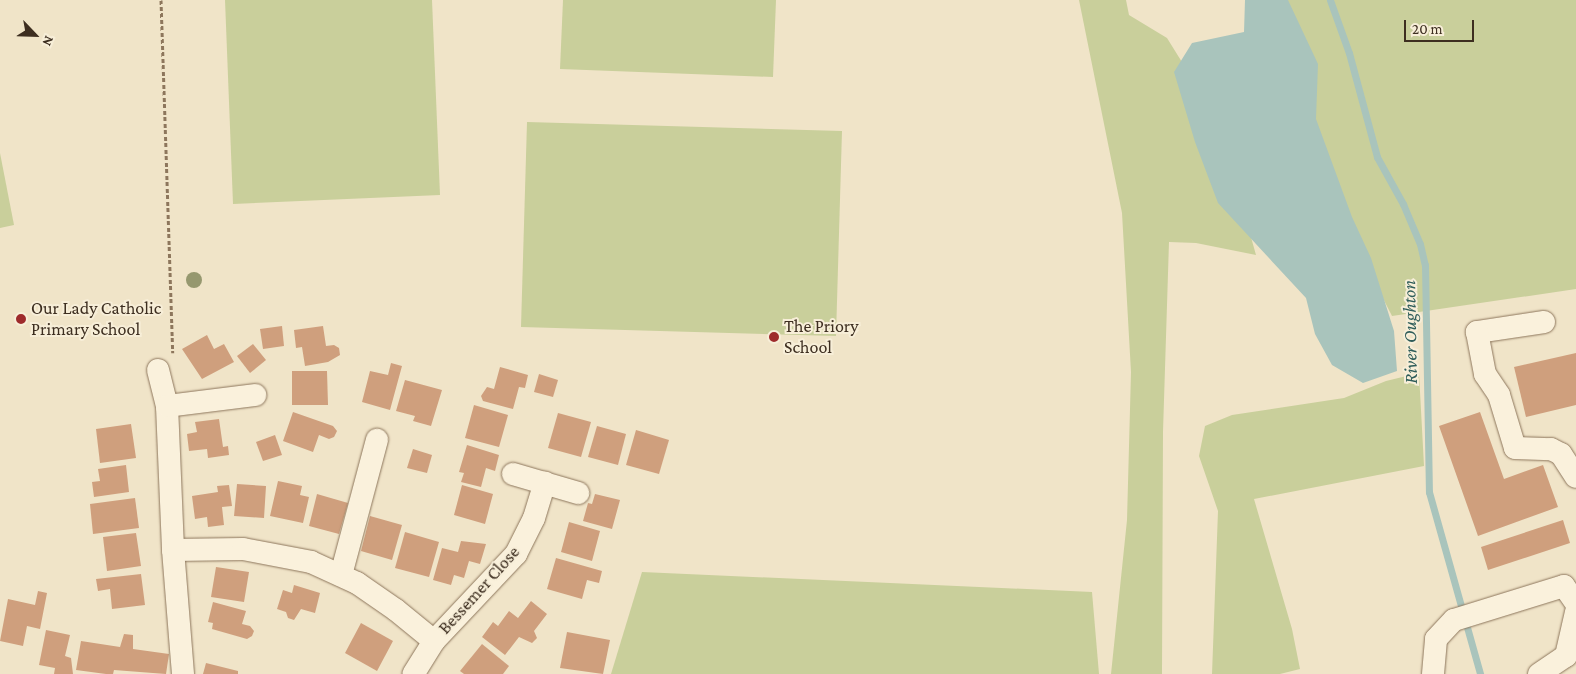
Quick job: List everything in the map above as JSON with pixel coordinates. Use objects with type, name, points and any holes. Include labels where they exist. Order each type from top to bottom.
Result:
[{"type":"street","points":[[1544,322],[1477,332],[1485,374],[1499,395],[1515,448],[1561,454],[1576,477]]},
{"type":"street","points":[[158,370],[167,406],[173,550],[183,674]]},
{"type":"street","points":[[167,406],[255,395]]},
{"type":"street","points":[[340,575],[377,440]]},
{"type":"street","points":[[513,474],[578,492]]},
{"type":"street","name":"Bessemer Close","points":[[413,674],[434,641],[516,554],[534,518],[545,483]]},
{"type":"street","name":"Bessemer Close","points":[[173,550],[243,549],[283,554],[340,575],[377,596],[434,641]]},
{"type":"street","points":[[1433,674],[1436,639],[1454,620],[1572,587]]},
{"type":"street","points":[[1539,674],[1566,656],[1576,612]]},
{"type":"path","points":[[158,370],[173,356],[161,0]]},
{"type":"green space","points":[[225,0],[432,0],[440,195],[233,204]]},
{"type":"green space","points":[[563,0],[776,0],[773,77],[560,69]]},
{"type":"green space","points":[[1079,0],[1126,0],[1129,15],[1167,38],[1218,120],[1256,255],[1196,243],[1169,242],[1163,432],[1162,674],[1111,674],[1127,520],[1131,372],[1122,213]]},
{"type":"green space","points":[[1277,0],[1576,0],[1576,289],[1392,316],[1314,163]]},
{"type":"green space","points":[[527,122],[842,131],[836,336],[521,327]]},
{"type":"green space","points":[[0,153],[14,225],[0,228]]},
{"type":"green space","points":[[1419,373],[1424,466],[1254,499],[1292,629],[1300,669],[1280,674],[1212,674],[1218,511],[1199,456],[1205,426],[1232,415],[1344,398],[1386,381]]},
{"type":"green space","points":[[642,572],[1092,592],[1099,674],[611,674]]},
{"type":"water","points":[[1245,0],[1288,0],[1318,64],[1316,119],[1352,217],[1371,258],[1394,331],[1397,371],[1363,383],[1332,365],[1315,334],[1306,298],[1218,203],[1195,142],[1174,72],[1192,43],[1244,32]]},
{"type":"building","points":[[282,326],[284,346],[263,349],[260,329]]},
{"type":"building","points":[[323,326],[326,346],[334,345],[339,348],[340,355],[328,362],[305,366],[302,347],[296,348],[294,330]]},
{"type":"building","points":[[207,335],[214,349],[224,344],[234,362],[202,379],[182,349]]},
{"type":"building","points":[[253,344],[266,360],[250,373],[237,356]]},
{"type":"building","points":[[1576,353],[1576,405],[1526,417],[1514,367]]},
{"type":"building","points":[[391,363],[402,366],[390,410],[362,402],[370,371],[388,375]]},
{"type":"building","points":[[500,367],[528,375],[525,388],[519,387],[513,409],[483,401],[481,396],[487,387],[494,389]]},
{"type":"building","points":[[292,371],[327,371],[328,405],[292,405]]},
{"type":"building","points":[[539,374],[558,380],[553,397],[534,392]]},
{"type":"building","points":[[405,380],[442,390],[431,426],[413,421],[415,416],[396,411]]},
{"type":"building","points":[[474,405],[508,415],[499,447],[465,438]]},
{"type":"building","points":[[293,412],[333,426],[337,431],[334,437],[329,439],[319,435],[313,452],[283,441]]},
{"type":"building","points":[[1480,412],[1504,479],[1543,465],[1558,507],[1478,536],[1439,426]]},
{"type":"building","points":[[558,413],[591,422],[581,457],[548,448]]},
{"type":"building","points":[[219,419],[223,447],[228,446],[229,455],[208,458],[207,449],[189,451],[187,434],[197,432],[195,422]]},
{"type":"building","points":[[131,424],[136,458],[100,463],[96,429]]},
{"type":"building","points":[[597,426],[626,434],[618,465],[588,457]]},
{"type":"building","points":[[636,430],[669,440],[659,474],[626,465]]},
{"type":"building","points":[[275,435],[282,455],[263,461],[256,442]]},
{"type":"building","points":[[467,445],[499,455],[495,471],[486,468],[481,487],[461,482],[464,473],[459,472]]},
{"type":"building","points":[[413,449],[432,455],[427,473],[407,468]]},
{"type":"building","points":[[126,465],[129,492],[94,497],[92,482],[100,481],[98,469]]},
{"type":"building","points":[[278,481],[302,486],[300,495],[309,497],[303,523],[270,516]]},
{"type":"building","points":[[237,484],[266,486],[264,518],[234,516]]},
{"type":"building","points":[[229,485],[232,506],[222,507],[224,525],[208,527],[207,517],[195,519],[192,496],[218,492],[217,486]]},
{"type":"building","points":[[462,485],[493,494],[485,524],[454,515]]},
{"type":"building","points":[[317,494],[348,503],[339,534],[309,526]]},
{"type":"building","points":[[595,494],[620,500],[612,529],[583,521],[588,503],[592,504]]},
{"type":"building","points":[[135,498],[139,528],[93,534],[90,504]]},
{"type":"building","points":[[370,516],[402,525],[392,560],[361,551]]},
{"type":"building","points":[[1563,520],[1570,543],[1488,570],[1481,547]]},
{"type":"building","points":[[569,522],[600,531],[592,561],[561,552]]},
{"type":"building","points":[[405,532],[439,542],[429,577],[395,568]]},
{"type":"building","points":[[136,533],[141,566],[107,571],[103,537]]},
{"type":"building","points":[[461,541],[486,544],[480,564],[469,561],[464,578],[454,575],[451,585],[433,580],[442,548],[458,552]]},
{"type":"building","points":[[556,558],[602,571],[599,583],[587,580],[582,599],[547,589]]},
{"type":"building","points":[[216,567],[249,572],[244,602],[211,597]]},
{"type":"building","points":[[141,574],[145,605],[112,609],[110,589],[98,591],[96,579]]},
{"type":"building","points":[[294,585],[320,593],[315,613],[301,609],[294,620],[288,618],[286,612],[277,609],[283,590],[292,593]]},
{"type":"building","points":[[38,591],[47,593],[40,629],[27,626],[23,646],[0,641],[8,599],[35,605]]},
{"type":"building","points":[[531,601],[547,614],[534,631],[537,638],[532,643],[519,637],[505,655],[482,637],[493,622],[498,626],[509,611],[518,618]]},
{"type":"building","points":[[213,602],[246,611],[242,624],[250,626],[254,631],[252,636],[247,639],[212,629],[213,623],[208,622]]},
{"type":"building","points":[[361,623],[393,641],[377,671],[345,653]]},
{"type":"building","points":[[46,630],[70,635],[65,656],[71,658],[73,674],[54,674],[55,668],[39,665]]},
{"type":"building","points":[[567,632],[610,640],[603,674],[560,668]]},
{"type":"building","points":[[124,634],[133,635],[133,649],[169,654],[166,674],[114,670],[113,674],[106,674],[76,670],[81,641],[120,647]]},
{"type":"building","points":[[482,644],[509,666],[503,674],[464,674],[460,671]]},
{"type":"building","points":[[206,663],[238,671],[238,674],[203,674]]},
{"type":"waterway","name":"River Oughton","points":[[1330,0],[1349,53],[1377,157],[1403,204],[1420,244],[1425,265],[1429,492],[1480,674]]},
{"type":"place","name":"Our Lady Catholic Primary School","points":[[21,319]]},
{"type":"place","name":"The Priory School","points":[[774,337]]}]
